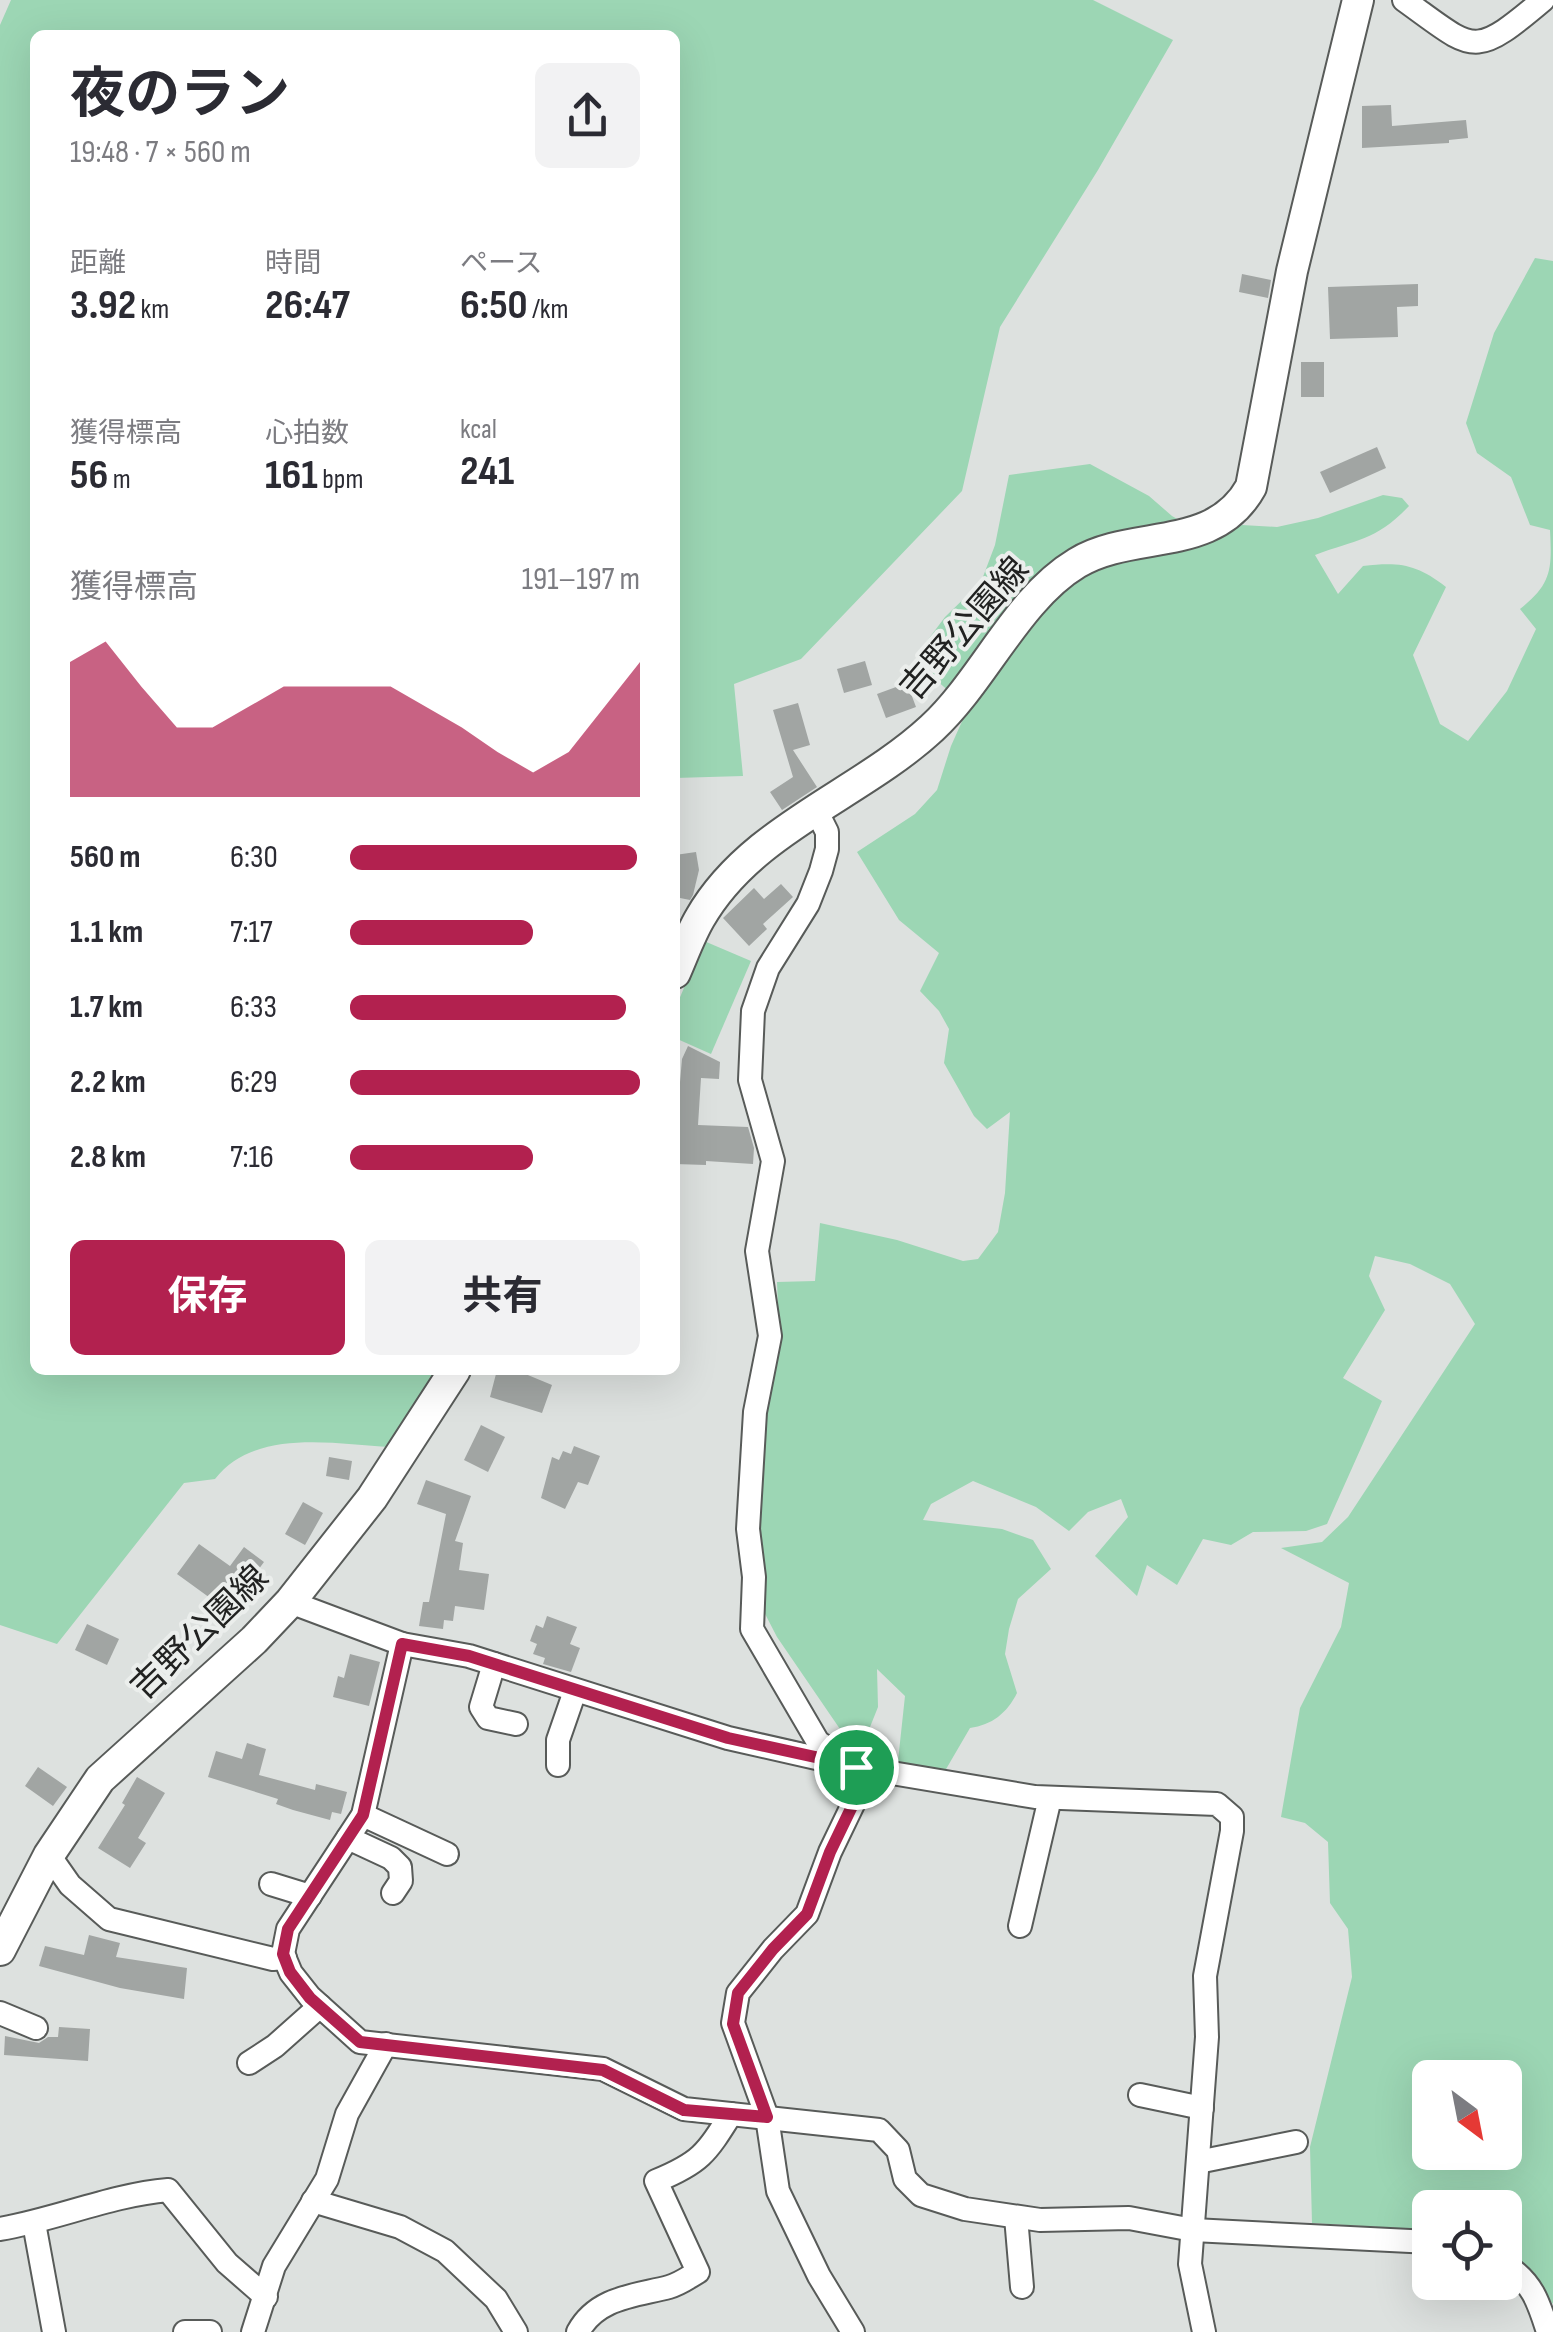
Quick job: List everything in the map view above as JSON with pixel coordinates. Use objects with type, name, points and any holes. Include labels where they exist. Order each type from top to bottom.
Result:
[{"type":"main road","name":"吉野公園線","points":[[680,963],[700,918],[716,895],[764,848],[883,769],[933,727],[970,688],[1033,603],[1078,562],[1103,552],[1200,531],[1222,520],[1245,498],[1251,487],[1292,271],[1358,0]]},
{"type":"main road","name":"吉野公園線","points":[[0,1950],[49,1855],[100,1779],[254,1640],[290,1602],[372,1498],[452,1375]]},
{"type":"street","points":[[1404,0],[1452,34],[1470,43],[1484,44],[1542,0]]},
{"type":"street","points":[[816,810],[827,832],[821,871],[808,904],[768,968],[753,1011],[750,1080],[773,1160],[757,1252],[770,1336],[755,1412],[748,1529],[754,1577],[752,1630],[818,1742],[863,1768]]},
{"type":"street","points":[[290,1602],[402,1644],[469,1656],[728,1738],[863,1768],[1050,1798],[1217,1804],[1232,1817],[1232,1831],[1206,1976],[1207,2037],[1190,2264],[1204,2332]]},
{"type":"street","points":[[402,1644],[363,1815],[288,1929],[284,1958],[290,1972],[320,2006],[360,2042],[603,2070],[684,2110],[879,2130],[898,2150],[906,2179],[921,2196],[965,2209],[1040,2220],[1130,2218],[1193,2230],[1412,2241]]},
{"type":"street","points":[[494,1664],[481,1707],[488,1718],[516,1724]]},
{"type":"street","points":[[558,1765],[558,1740],[576,1691]]},
{"type":"street","points":[[853,2332],[819,2276],[778,2191],[767,2117],[733,2024],[738,1993],[807,1914],[863,1768]]},
{"type":"street","points":[[1020,1926],[1050,1798]]},
{"type":"street","points":[[363,1815],[447,1854]]},
{"type":"street","points":[[348,1838],[392,1858],[400,1868],[400,1881],[394,1893]]},
{"type":"street","points":[[49,1855],[70,1885],[109,1918],[273,1959],[284,1958]]},
{"type":"street","points":[[272,1884],[310,1896]]},
{"type":"street","points":[[249,2063],[275,2046],[320,2006]]},
{"type":"street","points":[[0,2013],[36,2028]]},
{"type":"street","points":[[253,2332],[274,2266],[327,2179],[346,2114],[386,2044]]},
{"type":"street","points":[[1140,2095],[1202,2108]]},
{"type":"street","points":[[578,2332],[600,2307],[626,2296],[674,2286],[698,2272],[656,2181],[692,2167],[711,2147],[732,2114]]},
{"type":"street","points":[[1198,2162],[1296,2142]]},
{"type":"street","points":[[0,2229],[142,2192],[168,2190],[228,2264],[266,2297]]},
{"type":"street","points":[[313,2201],[400,2227],[445,2251],[496,2299],[516,2332]]},
{"type":"street","points":[[1016,2216],[1022,2286]]},
{"type":"street","points":[[34,2223],[54,2332]]},
{"type":"street","points":[[1522,2278],[1536,2294],[1548,2332]]},
{"type":"street","points":[[184,2332],[210,2332]]},
{"type":"green space","points":[[11,0],[1093,0],[1173,40],[1000,327],[962,491],[801,659],[734,684],[743,776],[680,778],[680,30],[30,30],[30,1375],[435,1375],[390,1447],[320,1442],[273,1446],[251,1452],[215,1479],[184,1483],[57,1644],[0,1625],[0,25]]},
{"type":"green space","points":[[1535,258],[1553,261],[1553,2304],[1522,2264],[1522,2190],[1412,2190],[1412,2229],[1312,2223],[1310,2147],[1352,1977],[1348,1929],[1330,1903],[1328,1842],[1305,1823],[1281,1817],[1300,1708],[1341,1627],[1349,1583],[1281,1548],[1322,1542],[1348,1517],[1475,1324],[1450,1284],[1410,1264],[1375,1256],[1369,1276],[1385,1310],[1343,1378],[1382,1401],[1327,1524],[1306,1531],[1253,1532],[1231,1545],[1203,1539],[1177,1585],[1147,1565],[1137,1596],[1095,1556],[1128,1517],[1121,1499],[1088,1512],[1069,1531],[1036,1507],[973,1481],[931,1504],[923,1520],[1002,1529],[1033,1540],[1051,1569],[1018,1599],[1009,1629],[1005,1654],[1017,1693],[998,1717],[970,1728],[942,1776],[897,1770],[905,1696],[877,1669],[878,1707],[866,1737],[842,1732],[777,1637],[761,1606],[764,1563],[756,1524],[778,1309],[777,1282],[815,1281],[820,1223],[897,1240],[963,1261],[978,1259],[998,1232],[1005,1193],[1010,1112],[987,1129],[974,1116],[944,1063],[949,1029],[920,991],[939,953],[899,920],[857,852],[915,814],[937,790],[968,708],[935,679],[924,645],[945,617],[981,582],[995,545],[1009,475],[1090,464],[1149,496],[1172,516],[1210,538],[1242,525],[1277,527],[1318,518],[1383,495],[1402,498],[1409,506],[1386,526],[1365,538],[1315,555],[1338,594],[1363,566],[1376,565],[1416,569],[1446,587],[1413,655],[1440,724],[1468,741],[1507,691],[1536,629],[1520,609],[1544,583],[1551,555],[1550,530],[1530,525],[1511,477],[1477,453],[1466,423],[1494,333]]},
{"type":"green space","points":[[704,941],[751,961],[711,1054],[680,1040],[680,997]]},
{"type":"building","points":[[1391,105],[1392,126],[1466,120],[1468,138],[1449,143],[1362,148],[1362,106]]},
{"type":"building","points":[[1242,274],[1271,280],[1268,298],[1239,292]]},
{"type":"building","points":[[1418,284],[1418,306],[1397,307],[1398,337],[1330,339],[1328,287]]},
{"type":"building","points":[[1301,362],[1324,362],[1324,397],[1301,397]]},
{"type":"building","points":[[1377,447],[1386,468],[1330,493],[1320,472]]},
{"type":"building","points":[[865,661],[872,685],[844,693],[837,669]]},
{"type":"building","points":[[907,683],[916,707],[886,718],[877,694]]},
{"type":"building","points":[[798,703],[810,745],[793,750],[817,787],[782,810],[770,792],[793,777],[773,710]]},
{"type":"building","points":[[696,852],[699,870],[690,900],[680,898],[680,854]]},
{"type":"building","points":[[781,884],[793,897],[763,924],[767,929],[749,946],[723,918],[754,888],[764,899]]},
{"type":"building","points":[[688,1046],[720,1062],[719,1079],[701,1078],[698,1125],[748,1127],[754,1148],[753,1164],[706,1161],[706,1165],[680,1164],[682,1059]]},
{"type":"building","points":[[496,1375],[528,1375],[552,1385],[542,1413],[490,1397]]},
{"type":"building","points":[[481,1425],[505,1437],[488,1472],[464,1460]]},
{"type":"building","points":[[574,1446],[600,1456],[588,1485],[578,1482],[565,1509],[541,1498],[552,1457],[559,1460],[563,1451],[571,1454]]},
{"type":"building","points":[[329,1457],[352,1461],[349,1480],[326,1476]]},
{"type":"building","points":[[426,1480],[471,1496],[455,1541],[463,1543],[459,1570],[489,1574],[484,1610],[455,1606],[453,1621],[444,1620],[443,1629],[419,1626],[423,1602],[429,1602],[446,1514],[417,1504]]},
{"type":"building","points":[[303,1502],[323,1513],[305,1545],[285,1534]]},
{"type":"building","points":[[199,1544],[230,1566],[244,1547],[264,1562],[228,1611],[177,1574]]},
{"type":"building","points":[[547,1616],[577,1627],[570,1644],[580,1648],[571,1672],[543,1664],[545,1658],[533,1654],[537,1644],[530,1641],[536,1625],[543,1628]]},
{"type":"building","points":[[87,1624],[119,1639],[107,1665],[75,1650]]},
{"type":"building","points":[[350,1654],[380,1662],[369,1706],[333,1697],[338,1676],[344,1678]]},
{"type":"building","points":[[247,1743],[266,1749],[259,1775],[315,1790],[316,1784],[347,1792],[341,1814],[332,1812],[330,1820],[293,1810],[276,1804],[278,1799],[208,1777],[216,1751],[242,1759]]},
{"type":"building","points":[[38,1767],[67,1787],[53,1806],[25,1786]]},
{"type":"building","points":[[137,1777],[165,1793],[138,1838],[146,1843],[130,1868],[98,1848]]},
{"type":"building","points":[[89,1935],[120,1943],[116,1957],[187,1968],[184,1999],[120,1988],[39,1966],[45,1946],[84,1955]]},
{"type":"building","points":[[59,2027],[90,2029],[88,2061],[4,2055],[5,2036],[39,2043],[48,2037],[58,2037]]},
{"type":"route","points":[[402,1644],[469,1656],[728,1738],[856,1767],[870,1769],[830,1852],[807,1914],[738,1993],[733,2024],[767,2117],[684,2110],[603,2070],[360,2042],[310,1998],[290,1972],[283,1954],[288,1929],[363,1815],[402,1644]]}]
